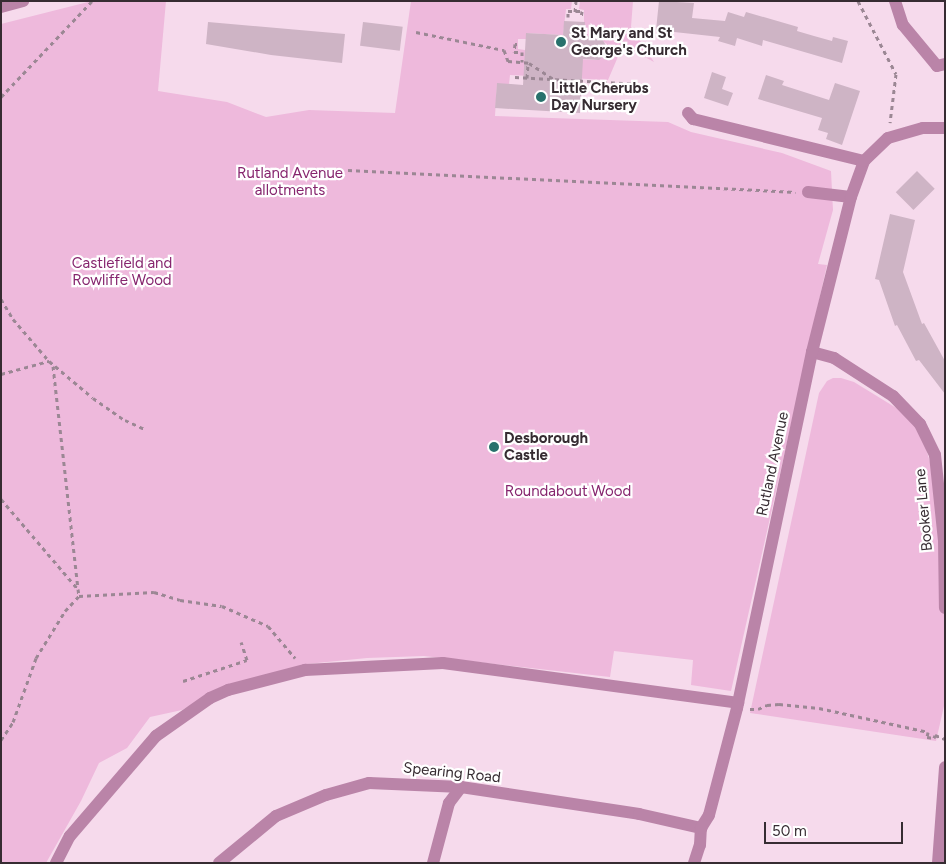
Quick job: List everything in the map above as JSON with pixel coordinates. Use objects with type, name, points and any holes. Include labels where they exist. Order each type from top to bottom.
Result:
[{"type":"street","points":[[1,7],[23,1]]},
{"type":"street","points":[[895,1],[903,25],[937,66],[945,64]]},
{"type":"street","points":[[688,113],[692,119],[864,161]]},
{"type":"street","name":"Rutland Avenue","points":[[694,863],[700,845],[701,828],[709,815],[738,706],[812,352],[851,197],[864,161],[888,138],[923,128],[945,128]]},
{"type":"street","points":[[808,192],[851,197]]},
{"type":"street","name":"Booker Lane","points":[[812,352],[834,358],[893,396],[920,424],[935,455],[944,540],[945,608]]},
{"type":"street","points":[[56,863],[70,836],[156,736],[219,694],[304,670],[443,664],[738,706]]},
{"type":"street","points":[[938,863],[945,767]]},
{"type":"street","name":"Spearing Road","points":[[219,863],[276,816],[326,795],[369,782],[461,787],[639,814],[701,828]]},
{"type":"street","points":[[433,863],[449,802],[461,787]]},
{"type":"path","points":[[1,97],[92,1]]},
{"type":"path","points":[[575,12],[576,1]]},
{"type":"path","points":[[858,1],[896,74],[888,138]]},
{"type":"path","points":[[568,17],[568,11],[582,12],[582,18]]},
{"type":"path","points":[[416,32],[504,50],[508,61],[528,62],[555,80]]},
{"type":"path","points":[[517,44],[515,44],[514,52],[522,52],[522,62]]},
{"type":"path","points":[[527,78],[528,62]]},
{"type":"path","points":[[515,77],[640,84]]},
{"type":"path","points":[[348,170],[808,192]]},
{"type":"path","points":[[1,299],[13,319],[53,366],[125,420],[146,430]]},
{"type":"path","points":[[1,374],[49,361]]},
{"type":"path","points":[[53,366],[79,596]]},
{"type":"path","points":[[1,499],[78,589]]},
{"type":"path","points":[[1,740],[13,722],[36,658],[65,611],[79,596],[154,592],[180,600],[222,606],[268,626],[304,670]]},
{"type":"path","points":[[183,681],[247,660],[241,642]]},
{"type":"path","points":[[738,706],[758,709],[779,704],[812,707],[928,732],[927,737],[934,738],[935,735],[945,739]]},
{"type":"green space","points":[[92,1],[166,1],[158,91],[227,102],[266,117],[309,110],[395,113],[411,1],[572,1],[571,9],[566,9],[563,35],[526,33],[526,39],[518,39],[518,49],[525,50],[526,56],[596,60],[606,54],[607,44],[598,38],[584,36],[584,10],[579,9],[580,1],[633,1],[631,27],[654,62],[623,45],[608,80],[510,75],[509,84],[497,84],[495,116],[668,122],[691,132],[782,153],[831,171],[833,210],[818,264],[827,265],[731,691],[691,685],[693,660],[614,651],[610,677],[424,656],[367,658],[307,664],[203,698],[182,710],[150,717],[127,748],[99,763],[81,801],[46,863],[1,863],[1,24]]},
{"type":"green space","points":[[833,378],[854,382],[898,409],[911,420],[925,445],[932,469],[945,599],[944,706],[936,741],[750,713],[819,393],[827,381]]},
{"type":"building","points":[[659,1],[694,3],[692,18],[725,21],[728,12],[744,17],[746,12],[798,27],[797,31],[814,36],[832,41],[833,37],[848,41],[842,63],[763,40],[762,46],[737,38],[735,46],[718,41],[720,37],[656,30]]},
{"type":"building","points":[[564,21],[585,22],[584,36],[601,37],[608,49],[606,54],[599,60],[583,59],[580,113],[495,108],[497,83],[523,85],[526,33],[563,35]]},
{"type":"building","points":[[208,22],[345,34],[342,63],[271,55],[206,44]]},
{"type":"building","points":[[363,22],[403,27],[400,51],[360,46]]},
{"type":"building","points":[[712,72],[726,77],[722,89],[733,93],[728,106],[704,98]]},
{"type":"building","points":[[766,75],[784,81],[782,85],[829,100],[835,83],[860,91],[842,145],[826,139],[828,133],[818,130],[822,118],[758,99]]},
{"type":"building","points":[[917,171],[935,189],[913,210],[896,192]]},
{"type":"building","points":[[890,214],[915,220],[903,272],[922,324],[924,323],[945,361],[945,394],[919,360],[916,361],[897,325],[895,326],[879,280],[875,279]]},
{"type":"place","name":"St Mary and St George's Church","points":[[561,42]]},
{"type":"place","name":"Little Cherubs Day Nursery","points":[[541,97]]},
{"type":"place","name":"Desborough Castle","points":[[494,447]]},
{"type":"park label","name":"Rutland Avenue allotments","points":[[290,182]]},
{"type":"park label","name":"Castlefield and Rowliffe Wood","points":[[122,272]]},
{"type":"park label","name":"Roundabout Wood","points":[[568,492]]}]
